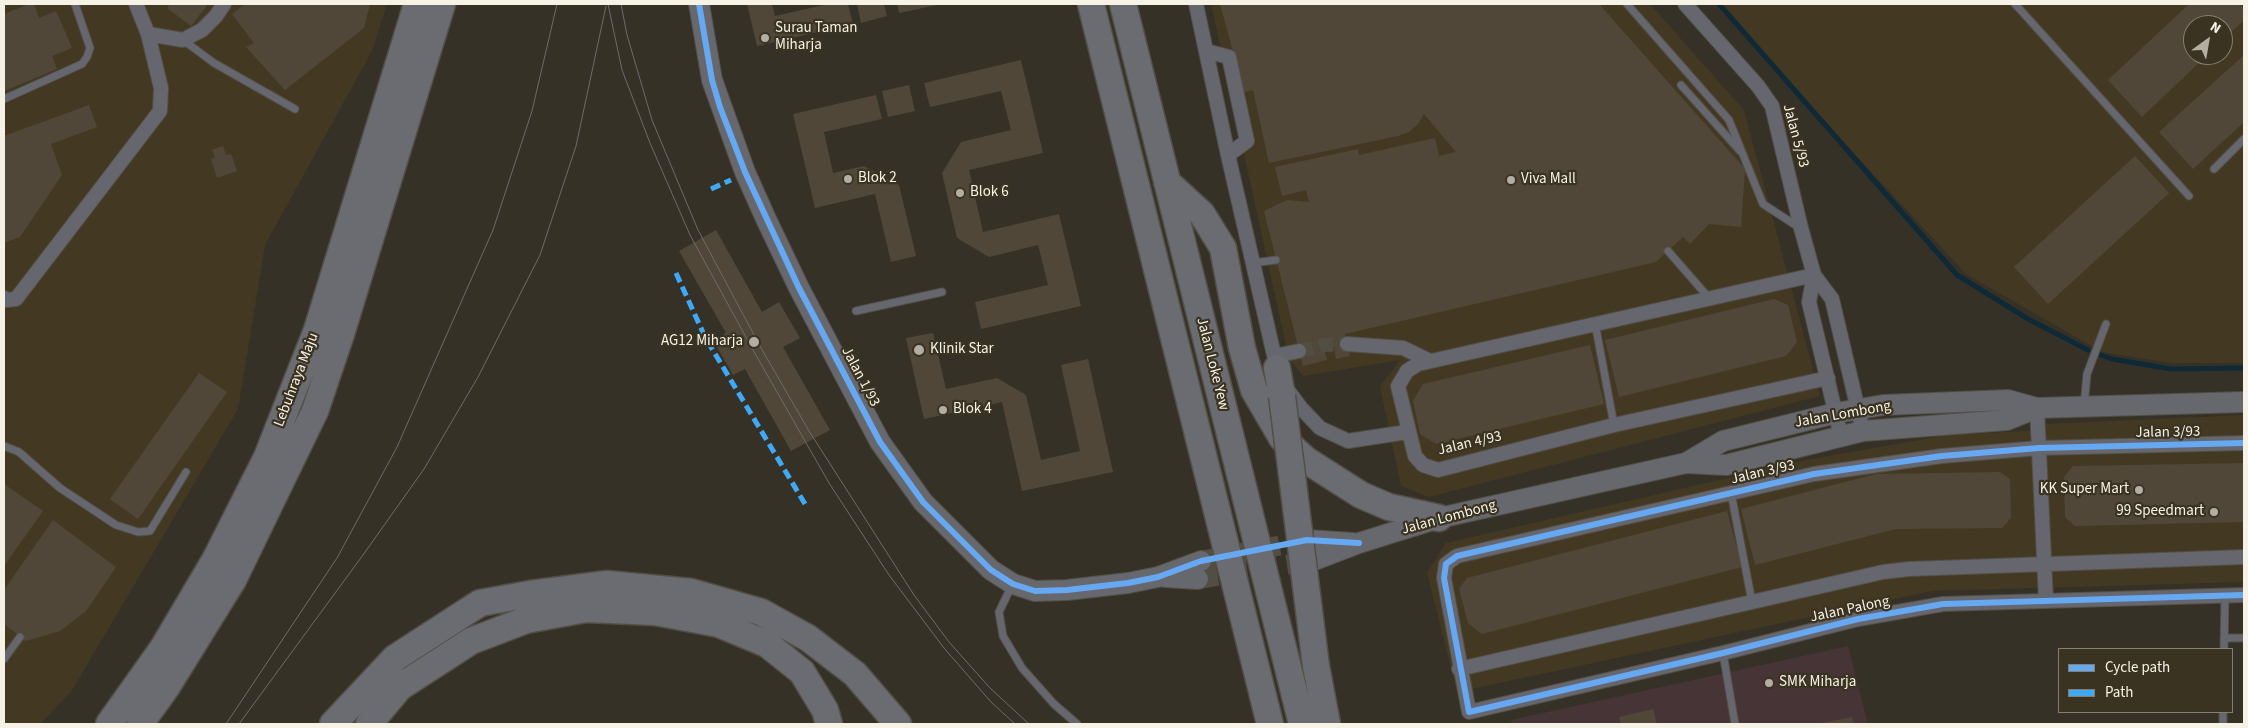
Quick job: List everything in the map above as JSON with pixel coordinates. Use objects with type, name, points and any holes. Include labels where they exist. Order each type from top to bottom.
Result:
[{"type":"highway","name":"Lebuhraya Maju","points":[[109,724],[163,648],[210,568],[267,457],[317,330],[417,4]]},
{"type":"highway","name":"Lebuhraya Maju","points":[[140,724],[166,688],[233,580],[263,522],[315,411],[341,334],[442,4]]},
{"type":"highway","name":"Jalan Loke Yew","points":[[1091,4],[1270,724]]},
{"type":"highway","name":"Jalan Loke Yew","points":[[1123,4],[1302,724]]},
{"type":"highway","points":[[1167,182],[1202,214],[1223,248],[1242,348],[1254,390],[1282,438],[1306,460],[1361,496],[1389,507],[1439,518]]},
{"type":"highway","points":[[1276,362],[1282,396],[1316,666],[1327,724]]},
{"type":"highway","points":[[333,724],[395,658],[480,603],[530,594],[607,584],[691,592],[761,612],[808,638],[854,674],[898,724]]},
{"type":"highway","points":[[369,724],[400,688],[471,641],[526,620],[586,609],[654,612],[720,624],[768,644],[802,672],[825,710],[829,724]]},
{"type":"street","points":[[4,298],[8,300],[16,299],[160,111],[161,88],[148,34],[136,4]]},
{"type":"street","points":[[148,34],[183,40],[202,30],[216,16],[224,4]]},
{"type":"street","name":"Jalan 1/93","points":[[698,4],[712,80],[745,172],[783,256],[880,442],[923,502],[990,570],[1013,584],[1035,591],[1067,590],[1128,583],[1199,570]]},
{"type":"street","points":[[1196,4],[1228,155],[1276,362],[1286,388],[1301,408],[1320,428],[1348,441],[1408,432]]},
{"type":"street","name":"Jalan 5/93","points":[[1685,4],[1758,86],[1772,106],[1814,275],[1832,299],[1863,431]]},
{"type":"street","points":[[1206,51],[1229,57],[1243,122],[1247,141],[1228,155]]},
{"type":"street","name":"Jalan 5/93","points":[[1814,275],[1809,302],[1841,436]]},
{"type":"street","name":"Jalan 4/93","points":[[1814,275],[1418,364],[1406,371],[1398,386],[1414,456],[1423,465],[1438,470],[1614,425],[1828,378]]},
{"type":"street","points":[[1348,344],[1403,348],[1430,361]]},
{"type":"street","points":[[1276,362],[1299,351]]},
{"type":"street","name":"Jalan Lombong","points":[[1686,463],[1723,441],[1836,413],[1883,405],[2008,400],[2037,408],[2244,402]]},
{"type":"street","points":[[2037,408],[2046,601]]},
{"type":"street","name":"Jalan Lombong","points":[[1312,561],[1359,543],[1439,518],[1686,463],[1726,466],[1863,431],[2007,420],[2037,408]]},
{"type":"street","name":"Jalan 3/93","points":[[1469,712],[1444,578],[1446,564],[1457,556],[1814,474],[1942,456],[2038,448],[2244,444]]},
{"type":"street","name":"Jalan Lombong","points":[[1308,540],[1359,543]]},
{"type":"street","points":[[1460,669],[1883,572],[1909,568],[2244,557]]},
{"type":"street","name":"Jalan Palong","points":[[1469,712],[1723,653],[1858,619],[1943,604],[2244,595]]},
{"type":"lane","points":[[4,99],[82,64],[90,48],[75,4]]},
{"type":"lane","points":[[1627,4],[1729,120],[1763,204],[1801,228]]},
{"type":"lane","points":[[2015,4],[2189,196]]},
{"type":"lane","points":[[183,40],[214,64],[295,109]]},
{"type":"lane","points":[[1681,86],[1743,155]]},
{"type":"lane","points":[[2214,169],[2244,139]]},
{"type":"lane","points":[[1668,251],[1709,298]]},
{"type":"lane","points":[[1253,263],[1276,260]]},
{"type":"lane","points":[[856,311],[942,292]]},
{"type":"lane","points":[[1595,323],[1614,425]]},
{"type":"lane","points":[[2084,406],[2087,374],[2106,324]]},
{"type":"lane","points":[[4,446],[19,452],[60,488],[116,525],[138,532],[150,531],[186,472]]},
{"type":"lane","points":[[1732,493],[1752,602]]},
{"type":"lane","points":[[1013,584],[1005,596],[999,612],[1003,636],[1022,668],[1054,704],[1077,724]]},
{"type":"lane","points":[[2224,648],[2225,595]]},
{"type":"lane","points":[[4,659],[20,637]]},
{"type":"lane","points":[[2224,638],[2244,638]]},
{"type":"lane","points":[[1723,653],[1735,724]]},
{"type":"shaded area","points":[[4,4],[387,4],[372,51],[265,245],[238,409],[71,692],[40,724],[4,724]]},
{"type":"shaded area","points":[[1211,4],[1650,4],[1744,110],[1820,396],[1429,497],[1401,486],[1380,386],[1400,360],[1303,376],[1289,359]]},
{"type":"shaded area","points":[[1716,4],[2244,4],[2244,363],[2171,363],[2102,352],[1966,274]]},
{"type":"shaded area","points":[[2244,415],[2244,582],[1932,591],[1457,692],[1427,573],[1446,543],[1806,460],[1947,435],[2044,430],[2044,424]]},
{"type":"shaded area","name":"SMK Miharja","points":[[1848,646],[1868,724],[1512,724],[1511,720]]},
{"type":"building","points":[[29,4],[34,4],[39,18],[56,11],[72,48],[52,56],[57,69],[4,91],[4,14]]},
{"type":"building","points":[[170,4],[208,4],[191,26],[167,8]]},
{"type":"building","points":[[245,4],[370,4],[364,28],[285,90],[246,47],[254,43],[232,14]]},
{"type":"building","points":[[747,4],[772,4],[775,16],[828,4],[848,4],[853,24],[757,46]]},
{"type":"building","points":[[857,4],[884,4],[887,16],[861,23]]},
{"type":"building","points":[[897,4],[937,4],[937,5],[899,13]]},
{"type":"building","name":"Viva Mall","points":[[1220,4],[1599,4],[1745,169],[1741,227],[1709,224],[1690,244],[1683,237],[1656,262],[1345,334],[1350,356],[1336,359],[1334,347],[1324,349],[1327,360],[1303,366],[1264,211],[1287,200],[1309,202],[1306,190],[1282,196],[1275,167],[1358,149],[1359,155],[1435,138],[1439,156],[1456,152],[1424,114],[1418,124],[1409,132],[1398,136],[1269,163],[1253,90],[1244,92]]},
{"type":"building","points":[[2189,4],[2239,4],[2244,9],[2244,20],[2233,30],[2233,15],[2183,15],[2183,65],[2197,65],[2142,117],[2108,80]]},
{"type":"building","points":[[2244,55],[2244,122],[2193,169],[2159,132]]},
{"type":"building","name":"Blok 6","points":[[1021,60],[1043,153],[969,170],[983,232],[1059,214],[1081,306],[981,329],[975,302],[1048,285],[1038,245],[989,257],[957,238],[942,173],[961,142],[1011,130],[1001,91],[930,107],[924,83]]},
{"type":"building","points":[[909,85],[915,111],[888,117],[882,91]]},
{"type":"building","name":"Blok 2","points":[[876,95],[882,119],[824,132],[833,173],[864,166],[899,185],[916,256],[891,262],[875,194],[815,208],[793,114]]},
{"type":"building","points":[[89,105],[97,127],[51,144],[62,175],[20,237],[4,243],[4,136]]},
{"type":"building","points":[[223,146],[226,155],[231,154],[237,171],[217,178],[211,159],[215,157],[212,150]]},
{"type":"building","points":[[2135,156],[2169,193],[2048,304],[2014,267]]},
{"type":"building","name":"AG12 Miharja","points":[[716,230],[762,312],[779,302],[800,338],[783,347],[830,430],[791,451],[745,369],[733,375],[713,340],[726,333],[679,251]]},
{"type":"building","points":[[1774,299],[1788,305],[1797,342],[1786,356],[1619,397],[1605,340]]},
{"type":"building","name":"Blok 4","points":[[933,333],[946,389],[997,378],[1026,395],[1041,460],[1080,451],[1061,365],[1088,359],[1113,472],[1022,491],[1002,402],[924,419],[906,338]]},
{"type":"building","points":[[1590,345],[1604,404],[1436,444],[1420,434],[1413,401],[1423,384]]},
{"type":"building","points":[[199,373],[227,392],[138,519],[110,499]]},
{"type":"building","points":[[2244,463],[2244,522],[2075,526],[2065,517],[2064,477],[2073,466]]},
{"type":"building","points":[[2000,472],[2010,479],[2011,518],[2002,528],[1896,529],[1755,565],[1741,509],[1876,474]]},
{"type":"building","points":[[4,484],[43,511],[4,566]]},
{"type":"building","points":[[1727,511],[1742,567],[1482,634],[1468,623],[1459,589],[1467,578]]},
{"type":"building","points":[[53,520],[116,567],[86,611],[60,631],[26,641],[4,624],[4,590]]},
{"type":"building","points":[[1653,709],[1657,724],[1621,724],[1619,717]]},
{"type":"building","points":[[1852,717],[1854,724],[1822,724],[1822,723]]},
{"type":"waterway","points":[[1719,4],[1957,275],[2028,319],[2088,350]]},
{"type":"waterway","points":[[2098,354],[2112,359],[2171,369],[2244,368]]},
{"type":"tunnel","points":[[1299,351],[1324,345],[1347,344]]},
{"type":"tunnel","points":[[1201,561],[1307,540]]},
{"type":"tunnel","points":[[1198,579],[1312,561]]},
{"type":"tram line","points":[[226,724],[337,558],[397,447],[493,230],[532,111],[557,4]]},
{"type":"tram line","points":[[608,4],[622,70],[650,143],[690,235],[753,350],[829,483],[889,575],[944,648],[991,702],[1015,724]]},
{"type":"tram line","points":[[621,4],[627,35],[652,120],[698,230],[761,348],[809,431],[914,595],[949,642],[990,688],[1029,724]]},
{"type":"tram line","points":[[239,724],[424,469],[478,377],[540,255],[576,146],[606,6]]},
{"type":"marked path","points":[[711,189],[731,180]]},
{"type":"marked path","points":[[676,273],[705,337],[805,504]]},
{"type":"cycle path","points":[[699,4],[712,80],[720,107],[745,172],[799,288],[880,442],[923,502],[991,570],[1013,584],[1035,591],[1067,590],[1128,583],[1158,577],[1201,561],[1307,540],[1359,543]]},
{"type":"cycle path","points":[[2244,443],[2039,448],[1942,456],[1814,474],[1457,556],[1446,564],[1444,578],[1469,712],[1723,653],[1858,619],[1943,604],[2244,595]]},
{"type":"place","name":"Surau Taman Miharja","points":[[765,38]]},
{"type":"place","name":"Blok 2","points":[[848,179]]},
{"type":"place","name":"Viva Mall","points":[[1511,180]]},
{"type":"place","name":"Blok 6","points":[[960,193]]},
{"type":"place","name":"AG12 Miharja","points":[[754,342]]},
{"type":"place","name":"Klinik Star","points":[[919,350]]},
{"type":"place","name":"Blok 4","points":[[943,410]]},
{"type":"place","name":"KK Super Mart","points":[[2139,490]]},
{"type":"place","name":"99 Speedmart","points":[[2214,512]]},
{"type":"place","name":"SMK Miharja","points":[[1769,683]]}]
